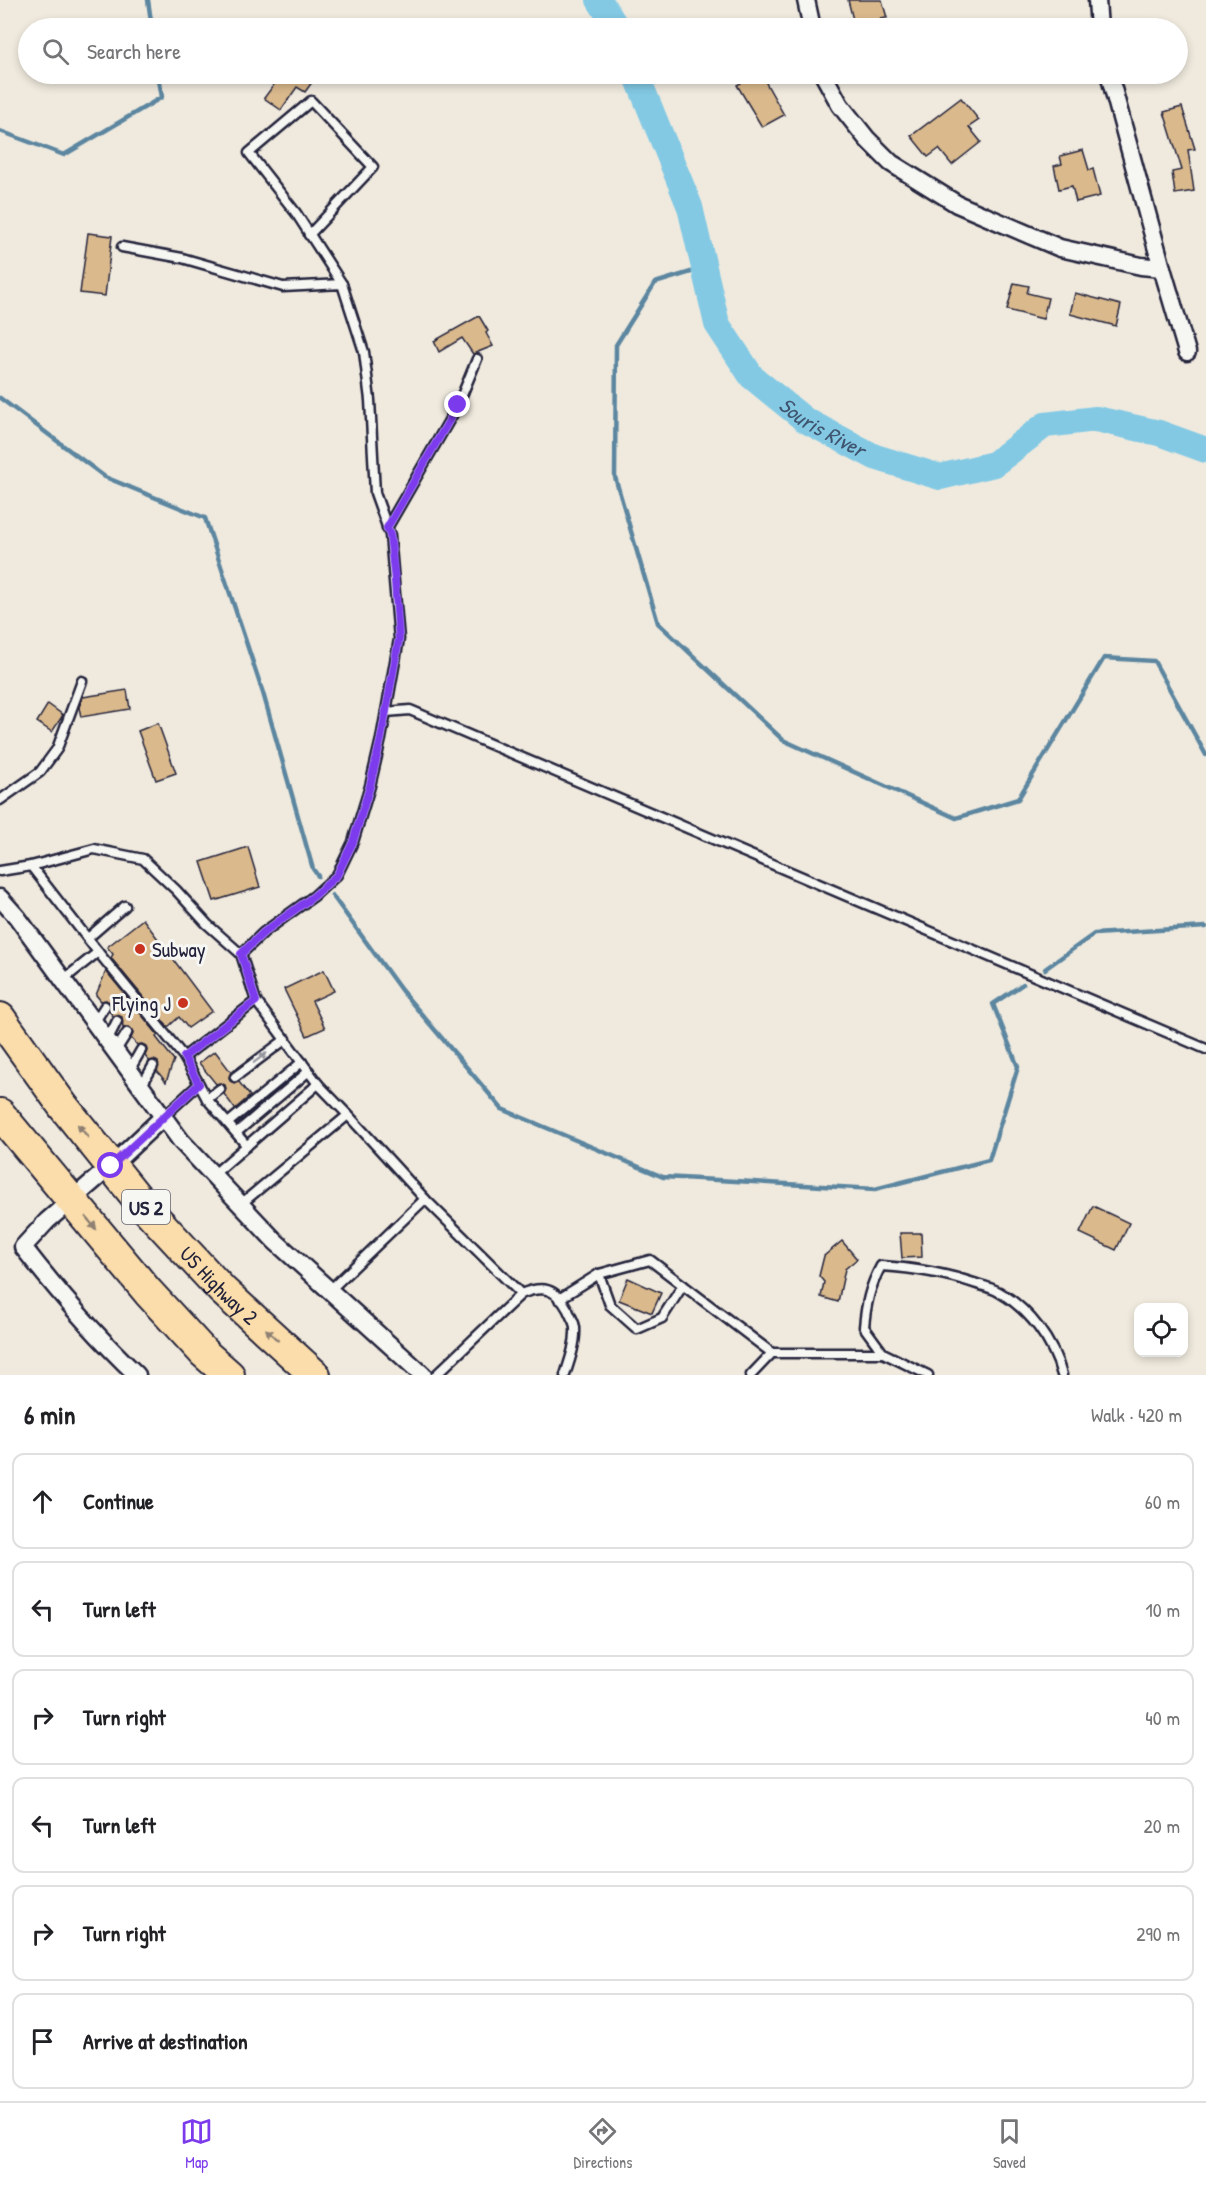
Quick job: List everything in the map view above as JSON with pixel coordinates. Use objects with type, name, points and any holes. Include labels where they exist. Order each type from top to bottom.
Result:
[{"type":"highway","name":"US Highway 2","points":[[0,1018],[63,1106],[157,1220],[222,1290],[315,1375]]},
{"type":"highway","name":"US 2","points":[[0,1113],[148,1292],[204,1353],[229,1375]]},
{"type":"street","points":[[806,0],[810,18]]},
{"type":"street","points":[[1097,0],[1098,18]]},
{"type":"street","points":[[828,84],[840,105],[891,163],[957,204],[1060,248],[1141,266],[1162,268]]},
{"type":"street","points":[[1112,84],[1187,352]]},
{"type":"street","points":[[0,898],[17,917],[181,1141],[275,1241],[423,1375]]},
{"type":"street","points":[[137,1375],[58,1292],[23,1247],[47,1221],[163,1117]]},
{"type":"lane","points":[[241,954],[264,932],[314,896],[337,875],[356,831],[370,786],[399,639],[390,535],[375,493],[370,400],[364,352],[342,284],[309,235],[296,213],[249,153],[311,101],[373,167],[309,235]]},
{"type":"lane","points":[[122,247],[182,258],[283,287],[342,284]]},
{"type":"lane","points":[[387,528],[458,405],[477,359]]},
{"type":"lane","points":[[0,787],[3,798],[40,772],[57,749],[82,681]]},
{"type":"lane","points":[[386,712],[410,711],[1206,1050]]},
{"type":"lane","points":[[0,871],[31,866],[94,849],[143,859],[207,924],[241,954],[256,1001],[318,1084],[425,1199],[521,1294]]},
{"type":"lane","points":[[31,866],[88,938],[141,1011],[156,1023],[184,1057],[207,1099],[247,1146]]},
{"type":"lane","points":[[88,938],[125,906]]},
{"type":"lane","points":[[63,980],[98,952]]},
{"type":"lane","points":[[184,1057],[256,1001]]},
{"type":"lane","points":[[94,1023],[105,1006]]},
{"type":"lane","points":[[111,1046],[117,1021]]},
{"type":"lane","points":[[151,1031],[156,1023]]},
{"type":"lane","points":[[111,1046],[127,1034]]},
{"type":"lane","points":[[163,1047],[168,1038]]},
{"type":"lane","points":[[235,1077],[286,1039]]},
{"type":"lane","points":[[129,1071],[141,1050]]},
{"type":"lane","points":[[228,1123],[302,1062]]},
{"type":"lane","points":[[141,1088],[153,1066]]},
{"type":"lane","points":[[237,1132],[309,1071]]},
{"type":"lane","points":[[163,1117],[199,1084]]},
{"type":"lane","points":[[213,1175],[318,1084]]},
{"type":"lane","points":[[207,1099],[220,1089]]},
{"type":"lane","points":[[241,1204],[348,1115]]},
{"type":"lane","points":[[330,1290],[425,1199]]},
{"type":"lane","points":[[559,1299],[599,1274],[650,1260],[772,1353],[883,1353],[928,1375]]},
{"type":"lane","points":[[883,1353],[864,1326],[866,1302],[871,1284],[880,1266],[919,1269],[998,1291],[1033,1318],[1049,1344],[1062,1375]]},
{"type":"lane","points":[[599,1274],[610,1305],[637,1329],[662,1318],[683,1286]]},
{"type":"lane","points":[[436,1375],[521,1294],[536,1288],[552,1291],[566,1306],[576,1326],[572,1354],[565,1375]]},
{"type":"lane","points":[[751,1375],[772,1353]]},
{"type":"building","points":[[848,0],[882,0],[887,18],[852,18]]},
{"type":"building","points":[[274,84],[311,84],[305,92],[297,87],[281,110],[264,98]]},
{"type":"building","points":[[767,84],[784,115],[762,127],[737,85]]},
{"type":"building","points":[[961,98],[979,120],[969,127],[981,142],[952,165],[939,149],[928,157],[911,136]]},
{"type":"building","points":[[1182,107],[1195,149],[1188,150],[1194,191],[1175,194],[1172,172],[1182,170],[1164,112]]},
{"type":"building","points":[[1083,150],[1089,170],[1093,169],[1100,196],[1076,202],[1072,186],[1059,189],[1054,166],[1062,164],[1060,156]]},
{"type":"building","points":[[88,233],[112,236],[105,296],[80,293]]},
{"type":"building","points":[[1014,283],[1029,286],[1027,293],[1048,298],[1043,319],[1007,310]]},
{"type":"building","points":[[1075,293],[1121,305],[1116,326],[1070,314]]},
{"type":"building","points":[[479,316],[488,331],[486,333],[493,346],[473,354],[462,338],[439,352],[434,341]]},
{"type":"building","points":[[127,690],[130,709],[81,717],[79,707],[83,697]]},
{"type":"building","points":[[48,704],[63,715],[52,732],[37,722]]},
{"type":"building","points":[[158,723],[176,773],[156,780],[138,731]]},
{"type":"building","points":[[248,847],[260,887],[214,901],[201,862]]},
{"type":"building","points":[[143,919],[212,1011],[188,1028],[179,1017],[168,1027],[111,958],[113,954],[107,947]]},
{"type":"building","points":[[324,970],[334,991],[312,1001],[325,1028],[307,1036],[284,989]]},
{"type":"building","points":[[106,971],[158,1035],[156,1037],[174,1060],[166,1082],[157,1071],[158,1062],[149,1061],[145,1056],[146,1046],[137,1045],[131,1038],[132,1030],[128,1027],[123,1028],[122,1017],[113,1016],[109,1011],[110,1003],[106,1000],[101,1001],[96,995]]},
{"type":"building","points":[[215,1051],[231,1072],[230,1081],[239,1082],[250,1096],[235,1109],[224,1094],[225,1085],[216,1084],[199,1063]]},
{"type":"building","points":[[1093,1206],[1129,1223],[1116,1250],[1080,1233]]},
{"type":"building","points":[[900,1233],[921,1233],[922,1257],[902,1258]]},
{"type":"building","points":[[842,1241],[857,1259],[845,1269],[838,1302],[821,1297],[824,1282],[819,1276],[824,1256]]},
{"type":"building","points":[[628,1278],[661,1293],[652,1313],[619,1300]]},
{"type":"waterway","points":[[148,0],[151,18]]},
{"type":"waterway","name":"Souris River","points":[[599,0],[611,18]]},
{"type":"waterway","points":[[0,131],[64,155],[162,97],[160,84]]},
{"type":"waterway","name":"Souris River","points":[[640,84],[690,207],[717,324],[752,377],[805,420],[875,457],[940,477],[994,464],[1045,425],[1096,419],[1159,433],[1206,450]]},
{"type":"waterway","points":[[704,268],[655,283],[616,345],[615,477],[658,623],[783,740],[956,818],[1018,799],[1104,658],[1154,661],[1206,755]]},
{"type":"waterway","points":[[0,398],[105,477],[205,518],[263,693],[313,869],[318,876]]},
{"type":"waterway","points":[[332,895],[401,990],[502,1109],[663,1177],[875,1189],[989,1160],[1018,1067],[993,1004],[1023,984]]},
{"type":"waterway","points":[[1045,969],[1094,934],[1206,927]]},
{"type":"place","name":"Subway","points":[[140,949]]},
{"type":"place","name":"Flying J","points":[[183,1003]]},
{"type":"route","points":[[111,1166],[199,1084],[184,1057],[256,1001],[241,954],[264,932],[314,896],[337,875],[353,842],[381,739],[399,639],[395,581],[390,535],[387,528],[458,405]]}]
